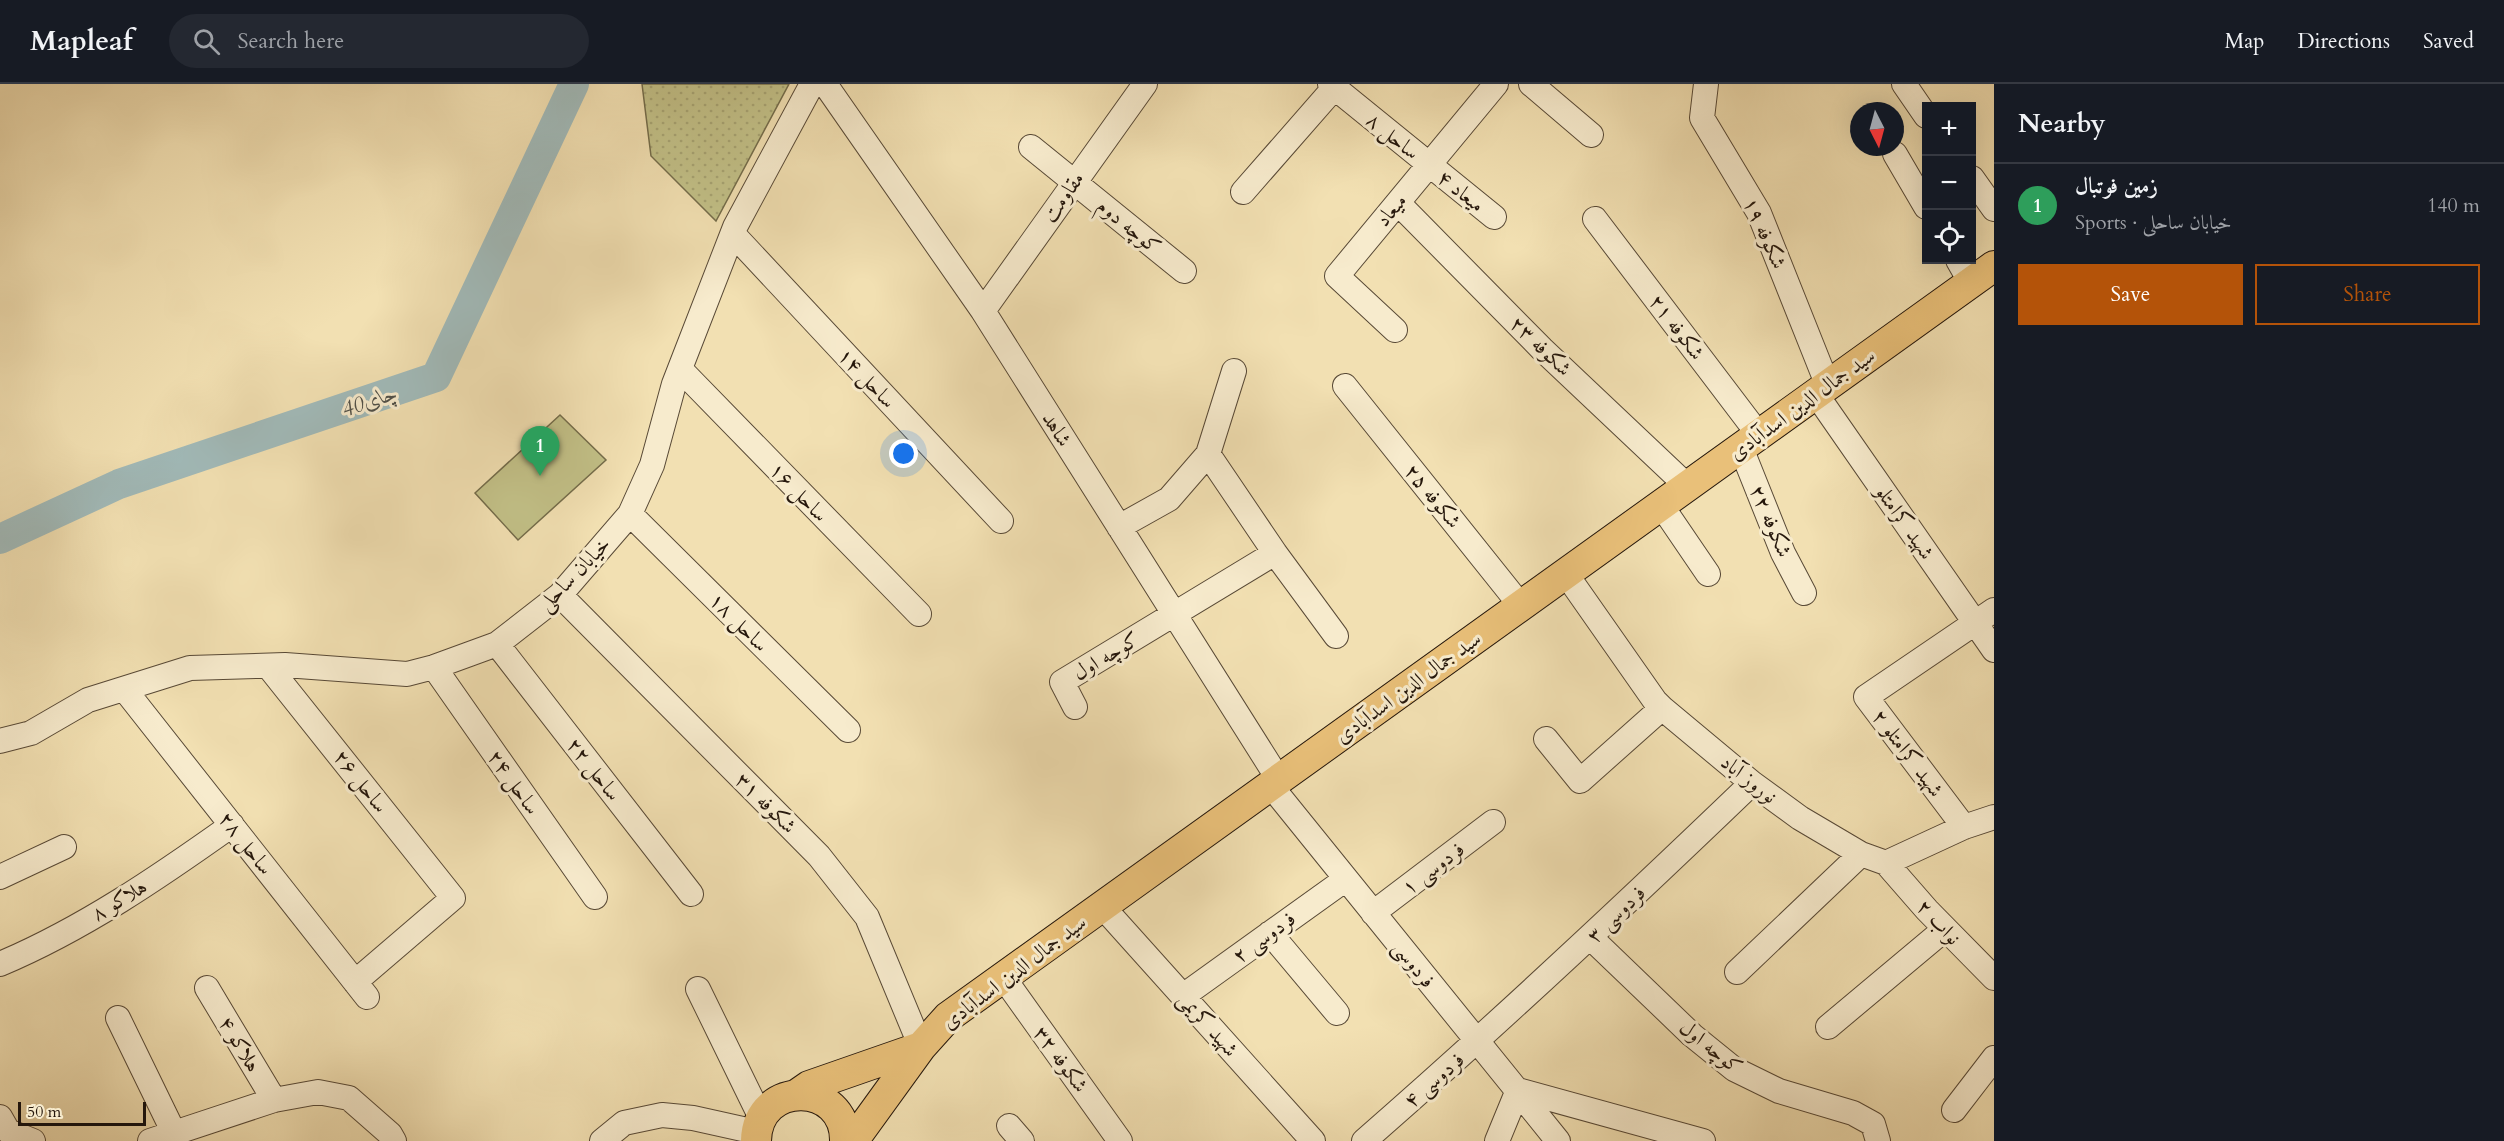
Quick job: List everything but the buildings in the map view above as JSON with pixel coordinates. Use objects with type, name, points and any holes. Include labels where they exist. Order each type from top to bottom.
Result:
[{"type":"main road","name":"سید جمال الدین اسدآبادی","points":[[853,1141],[921,1047],[948,1017],[1822,390],[1974,269]]},
{"type":"main road","points":[[796,1095],[809,1086],[921,1047]]},
{"type":"main road","points":[[758,1130],[770,1106],[782,1098],[811,1095],[824,1101],[835,1111],[842,1124],[845,1141]]},
{"type":"street","name":"خیابان ساحلی","points":[[0,741],[31,733],[88,700],[190,668],[268,666],[407,674],[434,667],[497,644],[560,595],[630,514],[652,465],[680,369],[733,234],[812,84]]},
{"type":"street","name":"شاهد","points":[[825,84],[982,312],[1175,615],[1275,783]]},
{"type":"street","name":"میعاد","points":[[1395,330],[1337,276],[1496,84]]},
{"type":"street","points":[[1531,84],[1590,135]]},
{"type":"street","name":"شکوفه ۱۹","points":[[1706,84],[1702,118],[1759,213],[1822,390]]},
{"type":"street","points":[[1904,84],[1922,110]]},
{"type":"street","name":"مقاومت","points":[[982,312],[1142,85]]},
{"type":"street","name":"ساحل ۸","points":[[1332,86],[1429,165]]},
{"type":"street","points":[[1243,192],[1332,86]]},
{"type":"street","points":[[1031,147],[1074,182]]},
{"type":"street","points":[[1896,156],[1922,200]]},
{"type":"street","name":"میعاد ۴","points":[[1429,165],[1494,217]]},
{"type":"street","name":"کوچه دوم","points":[[1074,182],[1184,271]]},
{"type":"street","points":[[1976,185],[1994,209]]},
{"type":"street","name":"شکوفه ۲۳","points":[[1398,203],[1542,349],[1687,486]]},
{"type":"street","name":"شکوفه ۲۱","points":[[1595,219],[1750,441]]},
{"type":"street","name":"ساحل ۱۴","points":[[733,234],[1001,521]]},
{"type":"street","name":"ساحل ۱۶","points":[[680,369],[919,614]]},
{"type":"street","points":[[1119,527],[1169,499],[1208,454],[1234,371]]},
{"type":"street","name":"شکوفه ۲۵","points":[[1345,386],[1521,606]]},
{"type":"street","name":"شهید کرامتلو","points":[[1822,390],[1984,616],[1994,650]]},
{"type":"street","name":"شکوفه ۲۲","points":[[1750,441],[1783,553],[1804,593]]},
{"type":"street","points":[[1208,454],[1335,636]]},
{"type":"street","points":[[1662,505],[1708,574]]},
{"type":"street","name":"ساحل ۱۸","points":[[630,514],[848,730]]},
{"type":"street","points":[[1175,615],[1275,553]]},
{"type":"street","name":"نوروز آباد","points":[[1566,574],[1654,701],[1752,783],[1800,818],[1861,854],[1886,863]]},
{"type":"street","name":"شکوفه ۳۱","points":[[560,595],[819,856],[867,917],[921,1047]]},
{"type":"street","name":"کوچه اول","points":[[1075,707],[1062,682],[1175,615]]},
{"type":"street","name":"شهید کرامتلو ۲","points":[[1964,827],[1866,697],[1984,616]]},
{"type":"street","name":"ساحل ۲۲","points":[[497,644],[691,894]]},
{"type":"street","name":"ساحل ۲۶","points":[[268,666],[453,898],[361,989]]},
{"type":"street","name":"ساحل ۲۴","points":[[434,667],[595,897]]},
{"type":"street","name":"ساحل ۲۸","points":[[125,690],[361,989]]},
{"type":"street","points":[[1546,739],[1580,781],[1662,708]]},
{"type":"street","name":"فردوسی","points":[[1275,783],[1346,879],[1558,1141]]},
{"type":"street","name":"فردوسی ۳","points":[[1477,1042],[1591,938],[1752,783]]},
{"type":"street","points":[[1886,863],[1964,827],[1994,817]]},
{"type":"street","name":"فردوسی ۱","points":[[1373,913],[1493,822]]},
{"type":"street","name":"هلاکو ۸","points":[[0,964],[80,923],[161,876],[232,825]]},
{"type":"street","points":[[0,877],[64,847]]},
{"type":"street","points":[[1737,972],[1861,854]]},
{"type":"street","name":"نواب ۲","points":[[1886,863],[1945,929],[1994,978]]},
{"type":"street","name":"فردوسی ۲","points":[[1183,996],[1346,879]]},
{"type":"street","name":"شهید کریمی","points":[[1102,906],[1313,1141]]},
{"type":"street","points":[[1828,1027],[1945,929]]},
{"type":"street","points":[[1270,933],[1336,1013]]},
{"type":"street","name":"کوچه اول","points":[[1591,938],[1692,1035],[1734,1069],[1779,1091],[1853,1113],[1873,1124],[1878,1141]]},
{"type":"street","name":"شکوفه ۳۲","points":[[1003,977],[1120,1141]]},
{"type":"street","name":"هلاکو ۴","points":[[207,988],[274,1100]]},
{"type":"street","points":[[699,989],[758,1130]]},
{"type":"street","points":[[118,1018],[174,1133]]},
{"type":"street","name":"فردوسی ۴","points":[[1364,1141],[1477,1042]]},
{"type":"street","points":[[1954,1110],[1994,1058]]},
{"type":"street","points":[[1497,1141],[1518,1090],[1703,1141]]},
{"type":"street","points":[[150,1141],[274,1100],[318,1092],[349,1098],[390,1134],[394,1141]]},
{"type":"street","points":[[602,1141],[624,1123],[662,1115],[693,1118],[758,1130]]},
{"type":"street","points":[[0,1118],[8,1131],[33,1141]]},
{"type":"shaded area","points":[[642,84],[789,84],[716,221],[651,156]]},
{"type":"shaded area","points":[[560,415],[606,460],[518,540],[475,493]]},
{"type":"waterway","name":"40چای","points":[[0,539],[119,484],[436,377],[574,84]]},
{"type":"place","name":"زمین فوتبال","points":[[540,476]]}]
